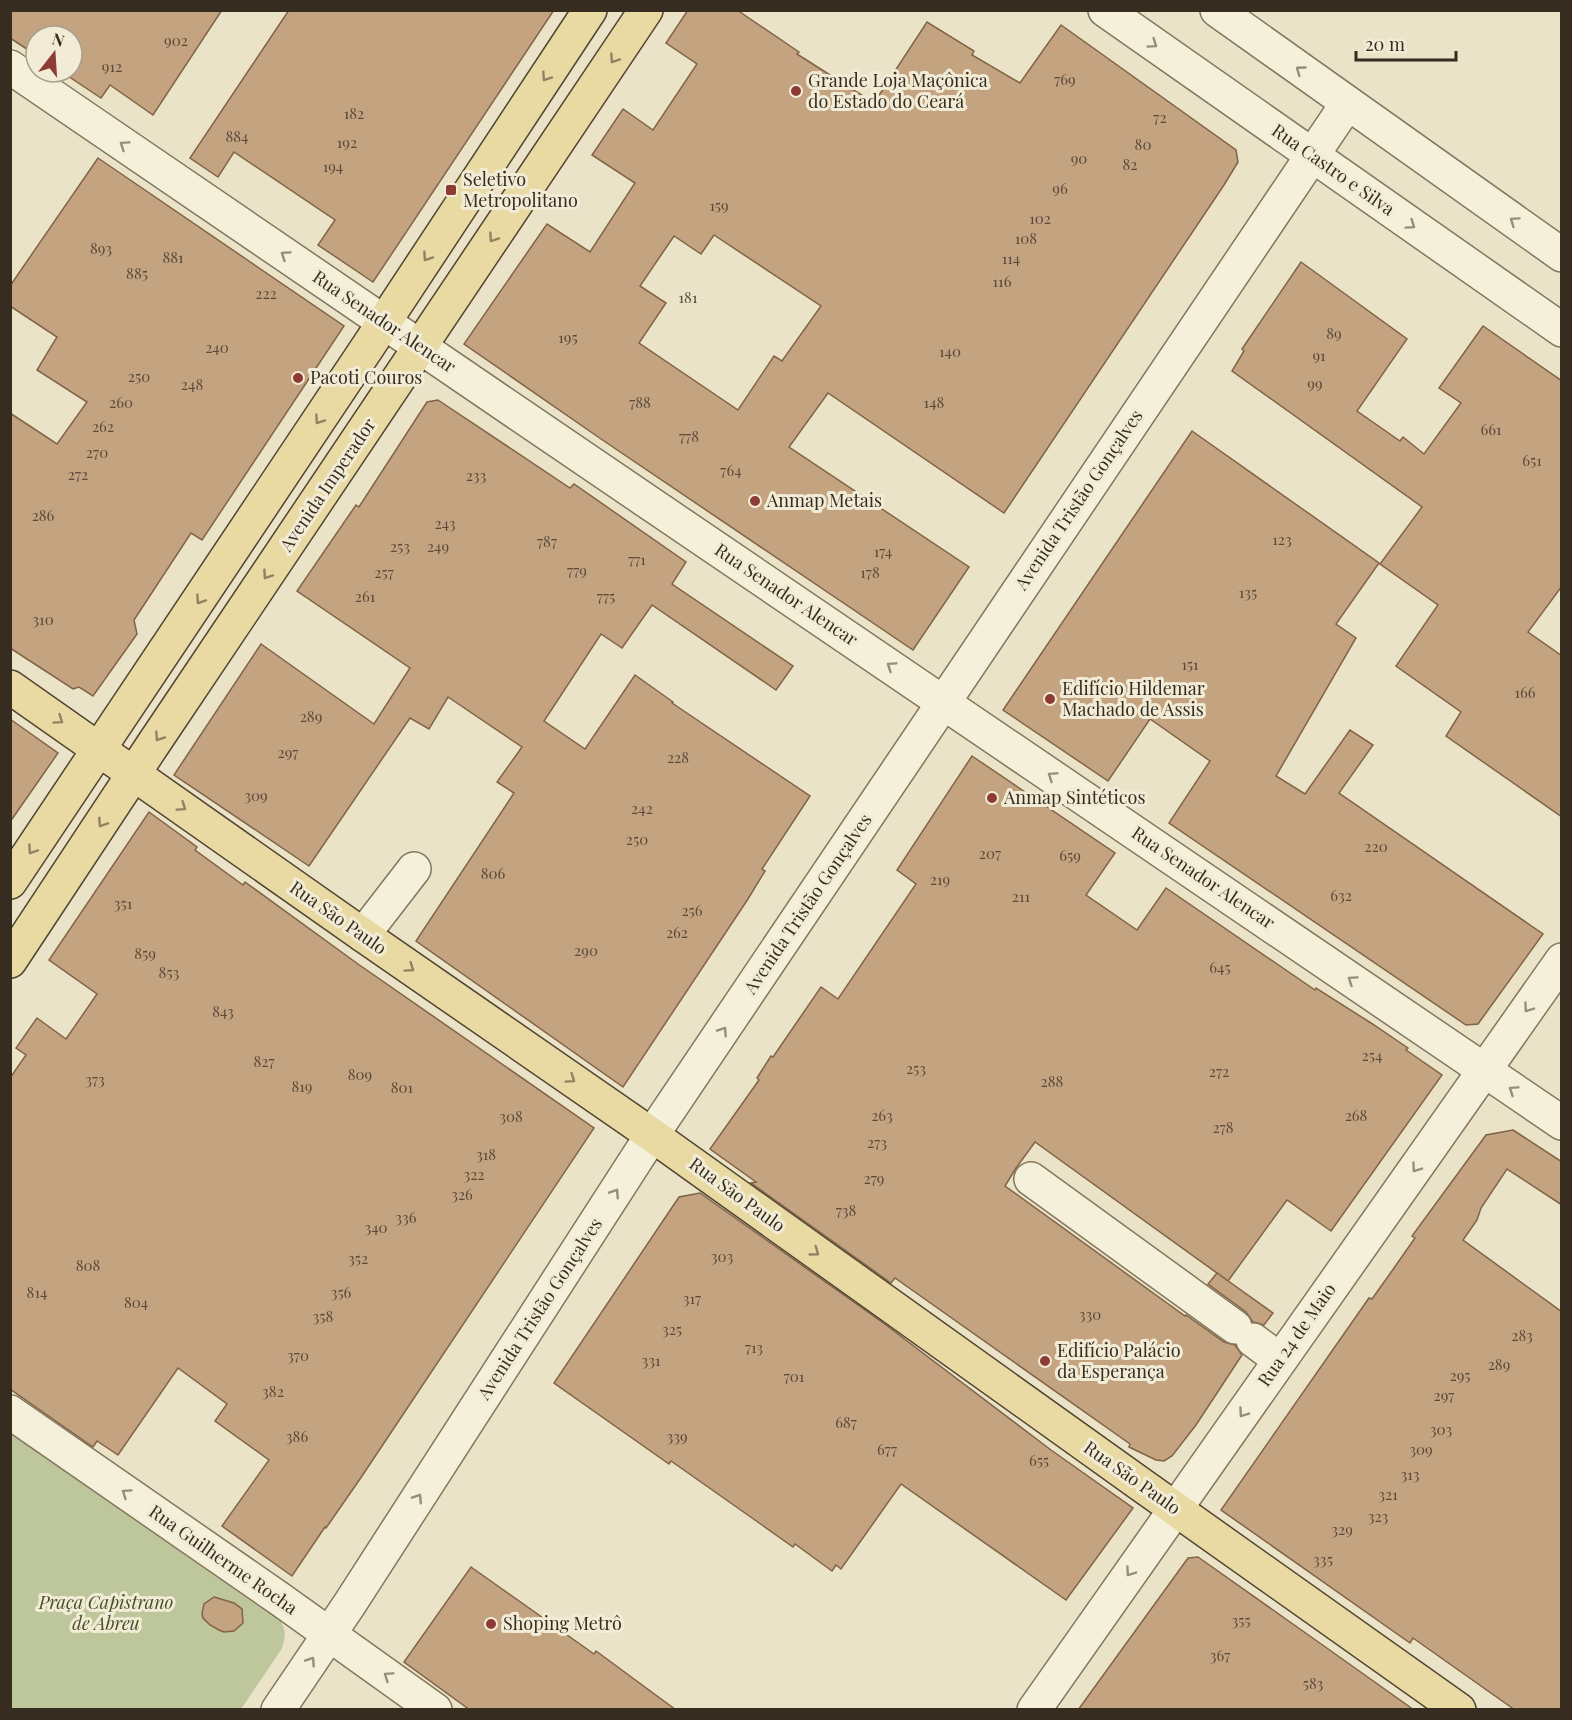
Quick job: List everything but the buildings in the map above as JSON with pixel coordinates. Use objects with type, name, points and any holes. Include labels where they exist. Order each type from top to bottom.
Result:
[{"type":"main road","points":[[10,882],[590,10]]},
{"type":"main road","name":"Avenida Imperador","points":[[10,961],[646,10]]},
{"type":"main road","name":"Rua São Paulo","points":[[10,687],[363,936],[652,1135],[1459,1710]]},
{"type":"street","name":"Rua Castro e Silva","points":[[1105,10],[1562,330]]},
{"type":"street","points":[[1217,10],[1562,255]]},
{"type":"street","name":"Rua Senador Alencar","points":[[10,67],[1562,1123]]},
{"type":"street","name":"Avenida Tristão Gonçalves","points":[[278,1710],[329,1635],[652,1135],[1347,104]]},
{"type":"street","points":[[363,936],[414,869]]},
{"type":"street","name":"Rua 24 de Maio","points":[[1034,1710],[1562,960]]},
{"type":"street","points":[[1031,1179],[1280,1360]]},
{"type":"street","name":"Rua Guilherme Rocha","points":[[10,1412],[435,1710]]},
{"type":"green space","name":"Praça Capistrano de Abreu","points":[[10,1429],[276,1615],[284,1631],[281,1650],[241,1709],[11,1709]]},
{"type":"place","name":"Grande Loja Maçônica do Estado do Ceará","points":[[796,91]]},
{"type":"place","name":"Seletivo Metropolitano","points":[[451,190]]},
{"type":"place","name":"Pacoti Couros","points":[[298,378]]},
{"type":"place","name":"Anmap Metais","points":[[755,501]]},
{"type":"place","name":"Edifício Hildemar Machado de Assis","points":[[1050,699]]},
{"type":"place","name":"Anmap Sintéticos","points":[[992,798]]},
{"type":"place","name":"Edifício Palácio da Esperança","points":[[1045,1361]]},
{"type":"place","name":"Shoping Metrô","points":[[491,1624]]}]
